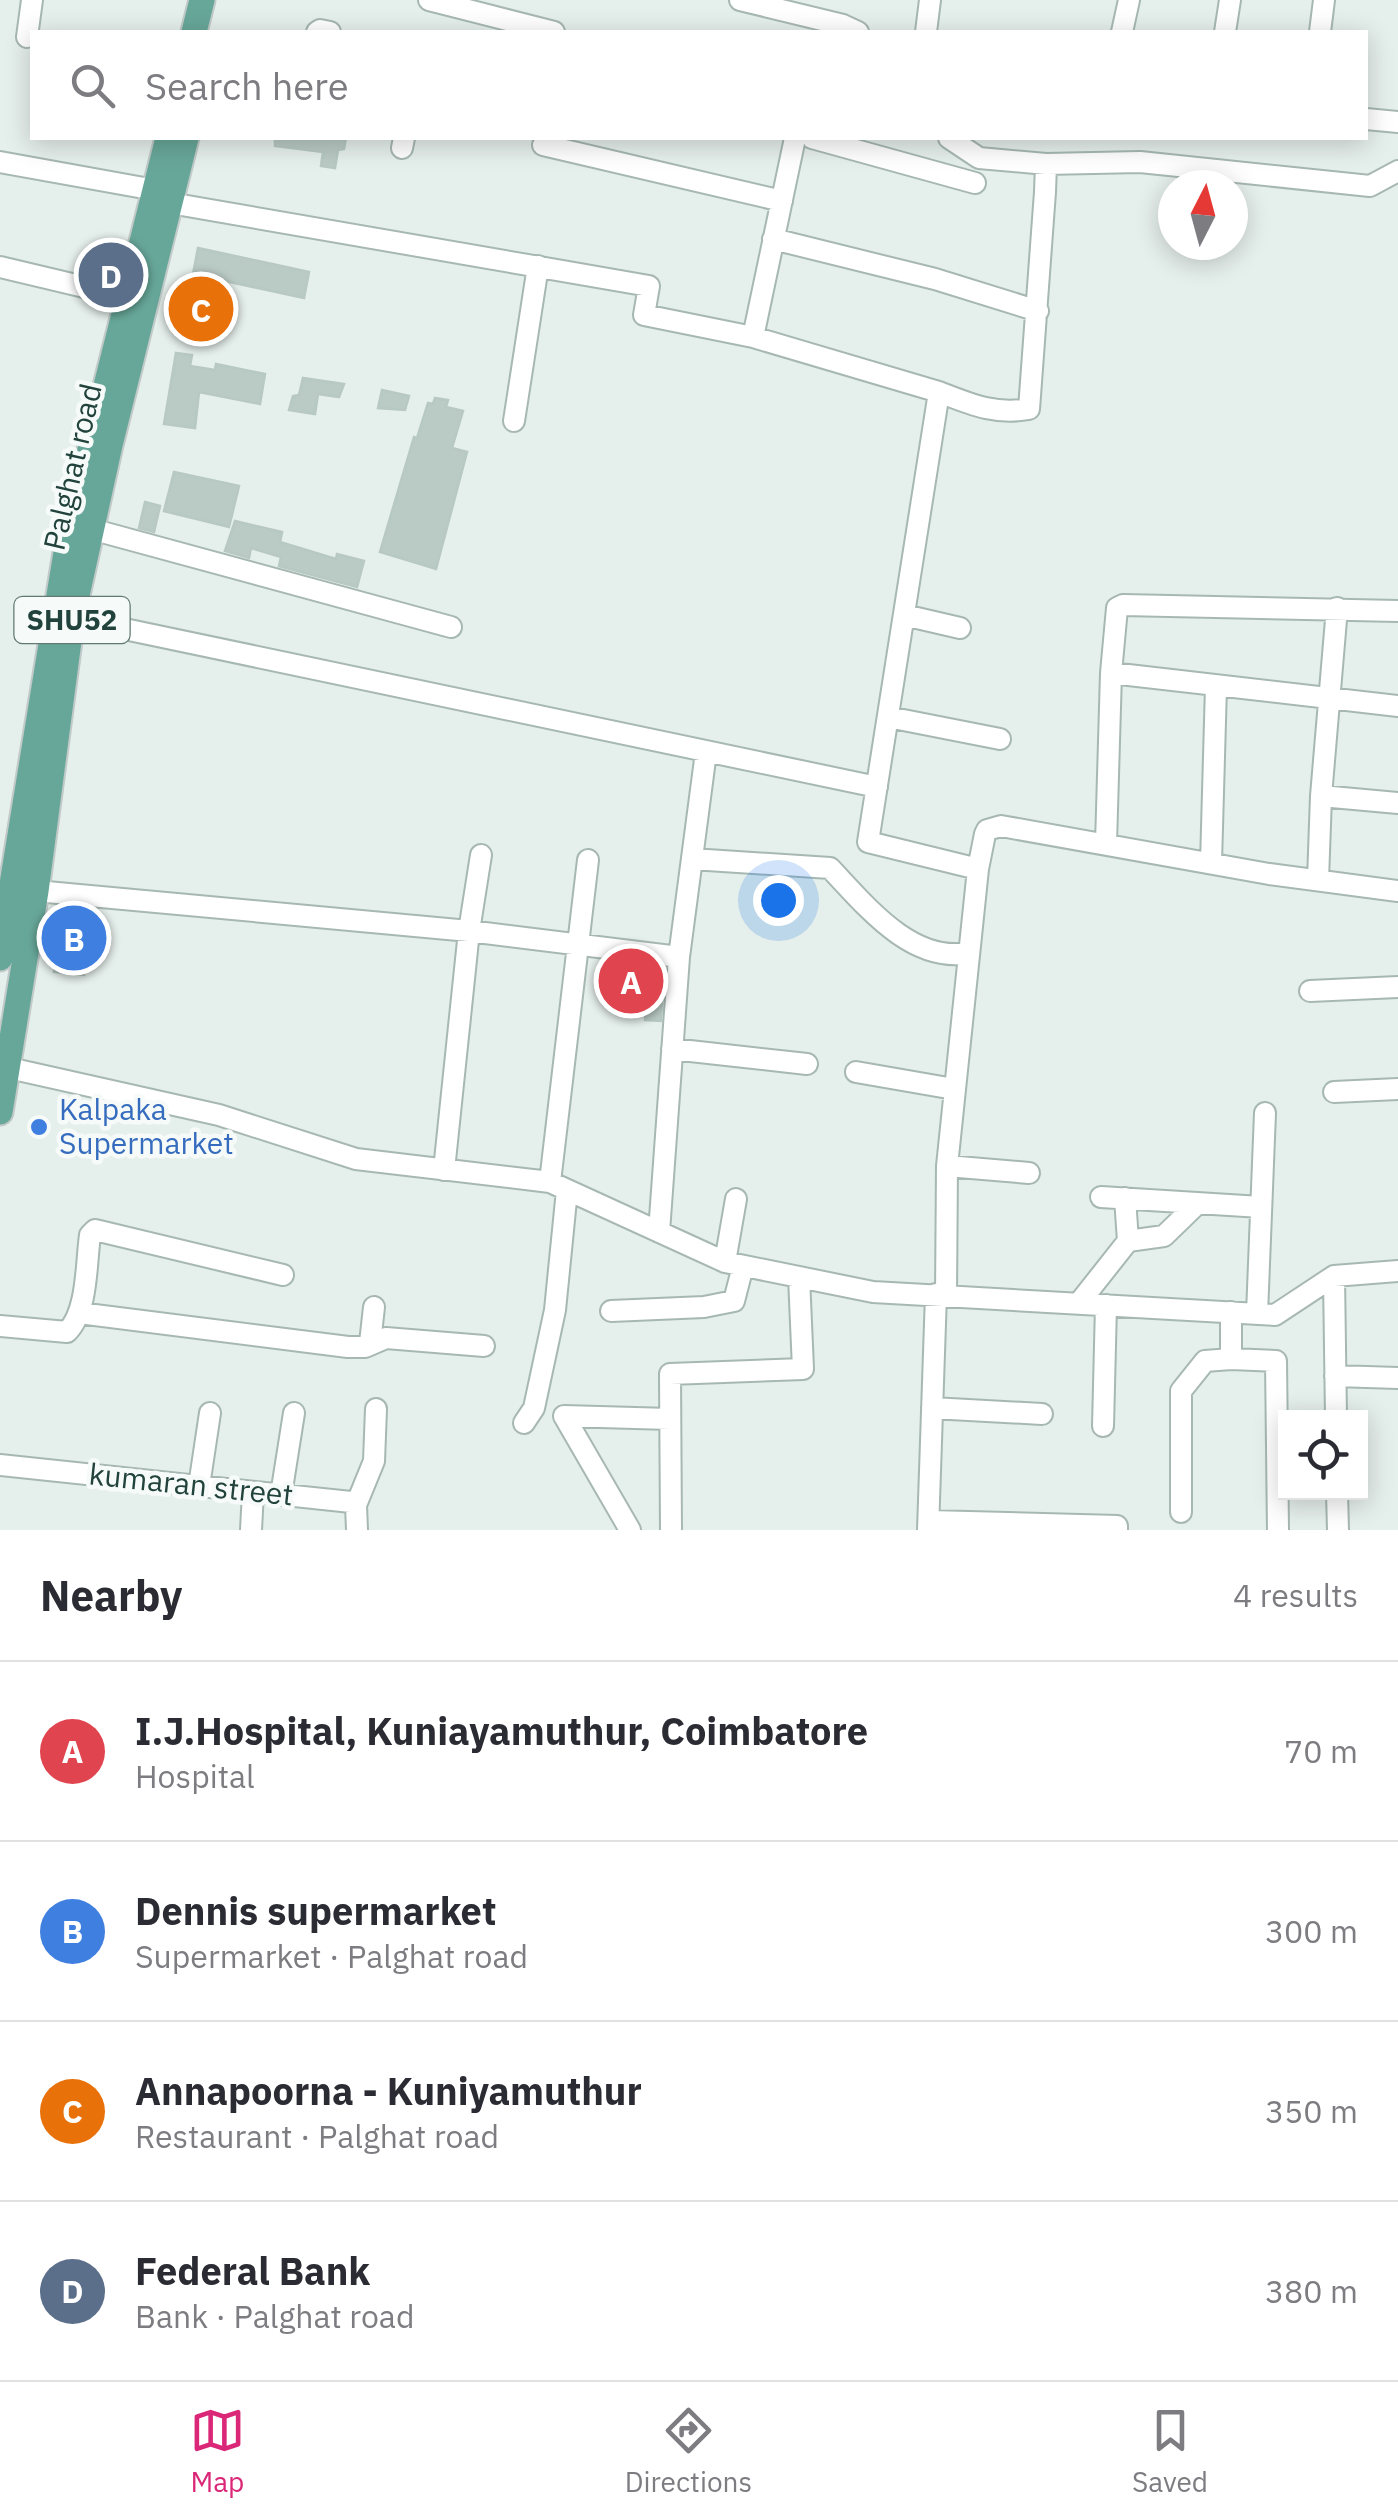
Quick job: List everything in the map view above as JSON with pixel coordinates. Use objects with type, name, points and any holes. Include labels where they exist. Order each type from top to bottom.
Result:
[{"type":"main road","points":[[194,30],[202,0]]},
{"type":"main road","points":[[212,30],[220,0]]},
{"type":"main road","name":"Palghat road","points":[[163,196],[168,140]]},
{"type":"main road","name":"Palghat road","points":[[0,958],[69,534],[163,196],[185,140]]},
{"type":"main road","name":"Palghat road","points":[[0,1112],[3,1066],[36,891],[72,618],[137,299]]},
{"type":"street","points":[[24,37],[32,0]]},
{"type":"street","points":[[429,0],[546,30]]},
{"type":"street","points":[[740,0],[853,30]]},
{"type":"street","points":[[926,30],[930,0]]},
{"type":"street","points":[[1122,30],[1128,0]]},
{"type":"street","points":[[1225,30],[1230,0]]},
{"type":"street","points":[[1320,30],[1324,0]]},
{"type":"street","points":[[1368,118],[1398,122]]},
{"type":"street","points":[[752,337],[794,140]]},
{"type":"street","points":[[819,140],[975,183]]},
{"type":"street","points":[[952,140],[979,158],[1046,164],[1140,162],[1370,186],[1398,171]]},
{"type":"street","points":[[543,145],[782,201]]},
{"type":"street","points":[[0,162],[650,286],[644,315],[752,337],[938,392],[984,410],[1008,412],[1029,410],[1046,164]]},
{"type":"street","points":[[774,238],[935,278],[1038,311]]},
{"type":"street","points":[[514,421],[538,266]]},
{"type":"street","points":[[0,267],[137,299]]},
{"type":"street","points":[[938,392],[868,842],[978,869]]},
{"type":"street","points":[[92,529],[451,627]]},
{"type":"street","points":[[1106,844],[1117,608],[1123,604],[1398,612]]},
{"type":"street","points":[[1318,880],[1321,796],[1338,608]]},
{"type":"street","points":[[904,615],[960,628]]},
{"type":"street","points":[[72,618],[878,788]]},
{"type":"street","points":[[1111,674],[1398,706]]},
{"type":"street","points":[[1211,864],[1216,686]]},
{"type":"street","points":[[888,717],[1000,739]]},
{"type":"street","points":[[659,1232],[679,957],[706,752]]},
{"type":"street","points":[[1321,796],[1398,803]]},
{"type":"street","points":[[1116,1530],[1116,1526],[928,1525],[947,1166],[984,834],[993,827],[1398,891]]},
{"type":"street","points":[[444,1170],[480,855]]},
{"type":"street","points":[[692,858],[830,868],[881,922],[948,957],[968,954]]},
{"type":"street","points":[[524,1423],[534,1408],[555,1310],[558,1186],[588,860]]},
{"type":"street","points":[[36,891],[469,930],[679,957]]},
{"type":"street","points":[[1310,990],[1398,987]]},
{"type":"street","points":[[672,1049],[807,1064]]},
{"type":"street","points":[[3,1066],[219,1115],[356,1160],[558,1186],[734,1264],[873,1292],[1276,1315],[1334,1276],[1398,1272]]},
{"type":"street","points":[[856,1072],[954,1089]]},
{"type":"street","points":[[1334,1092],[1398,1089]]},
{"type":"street","points":[[1257,1314],[1265,1113]]},
{"type":"street","points":[[947,1166],[1029,1173]]},
{"type":"street","points":[[1101,1197],[1262,1207]]},
{"type":"street","points":[[1079,1303],[1128,1241],[1125,1198]]},
{"type":"street","points":[[611,1311],[704,1307],[734,1301],[736,1199]]},
{"type":"street","points":[[1128,1241],[1164,1236],[1198,1203]]},
{"type":"street","points":[[0,1326],[67,1332],[79,1314],[90,1235],[95,1230],[283,1276]]},
{"type":"street","points":[[1334,1276],[1336,1410]]},
{"type":"street","points":[[671,1530],[670,1374],[803,1369],[798,1277]]},
{"type":"street","points":[[1103,1426],[1106,1304]]},
{"type":"street","points":[[370,1343],[374,1307]]},
{"type":"street","points":[[1231,1312],[1231,1359]]},
{"type":"street","points":[[79,1314],[348,1347],[366,1347],[386,1338],[484,1346]]},
{"type":"street","points":[[1181,1512],[1181,1390],[1205,1360],[1276,1361],[1278,1530]]},
{"type":"street","points":[[1335,1376],[1398,1378]]},
{"type":"street","points":[[932,1408],[1042,1414]]},
{"type":"street","points":[[358,1530],[356,1505],[374,1461],[376,1410]]},
{"type":"street","points":[[199,1486],[210,1413]]},
{"type":"street","points":[[281,1495],[294,1413]]},
{"type":"street","points":[[630,1530],[564,1416],[670,1419]]},
{"type":"street","name":"kumaran street","points":[[0,1465],[356,1505]]},
{"type":"street","points":[[251,1530],[253,1492]]},
{"type":"street","points":[[1337,1500],[1338,1530]]},
{"type":"building","points":[[275,140],[346,140],[344,149],[338,150],[335,168],[321,166],[323,152],[275,146]]},
{"type":"building","points":[[198,248],[309,272],[304,298],[193,274]]},
{"type":"building","points":[[176,353],[192,355],[190,366],[215,370],[216,364],[265,374],[260,404],[199,392],[195,428],[164,424]]},
{"type":"building","points":[[303,378],[344,384],[339,397],[318,394],[315,414],[289,410],[293,396],[299,395]]},
{"type":"building","points":[[382,390],[409,396],[405,410],[378,408]]},
{"type":"building","points":[[435,398],[448,400],[446,407],[463,411],[452,448],[467,452],[436,569],[380,552],[414,437],[417,438],[428,403],[433,404]]},
{"type":"building","points":[[174,472],[239,486],[229,527],[164,511]]},
{"type":"building","points":[[145,502],[160,506],[154,532],[139,528]]},
{"type":"building","points":[[235,521],[282,532],[280,542],[336,559],[337,554],[364,561],[357,587],[279,566],[281,557],[251,548],[249,558],[225,551]]},
{"type":"building","points":[[65,907],[93,910],[84,975],[54,972]]},
{"type":"building","points":[[620,968],[664,971],[661,1021],[645,1020],[646,1011],[625,1009],[627,990],[618,990]]},
{"type":"place","name":"Federal Bank","points":[[111,275]]},
{"type":"place","name":"Annapoorna - Kuniyamuthur","points":[[201,309]]},
{"type":"place","name":"Dennis supermarket","points":[[74,938]]},
{"type":"place","name":"I.J.Hospital, Kuniayamuthur, Coimbatore","points":[[631,981]]},
{"type":"place","name":"Kalpaka Supermarket","points":[[39,1127]]}]
